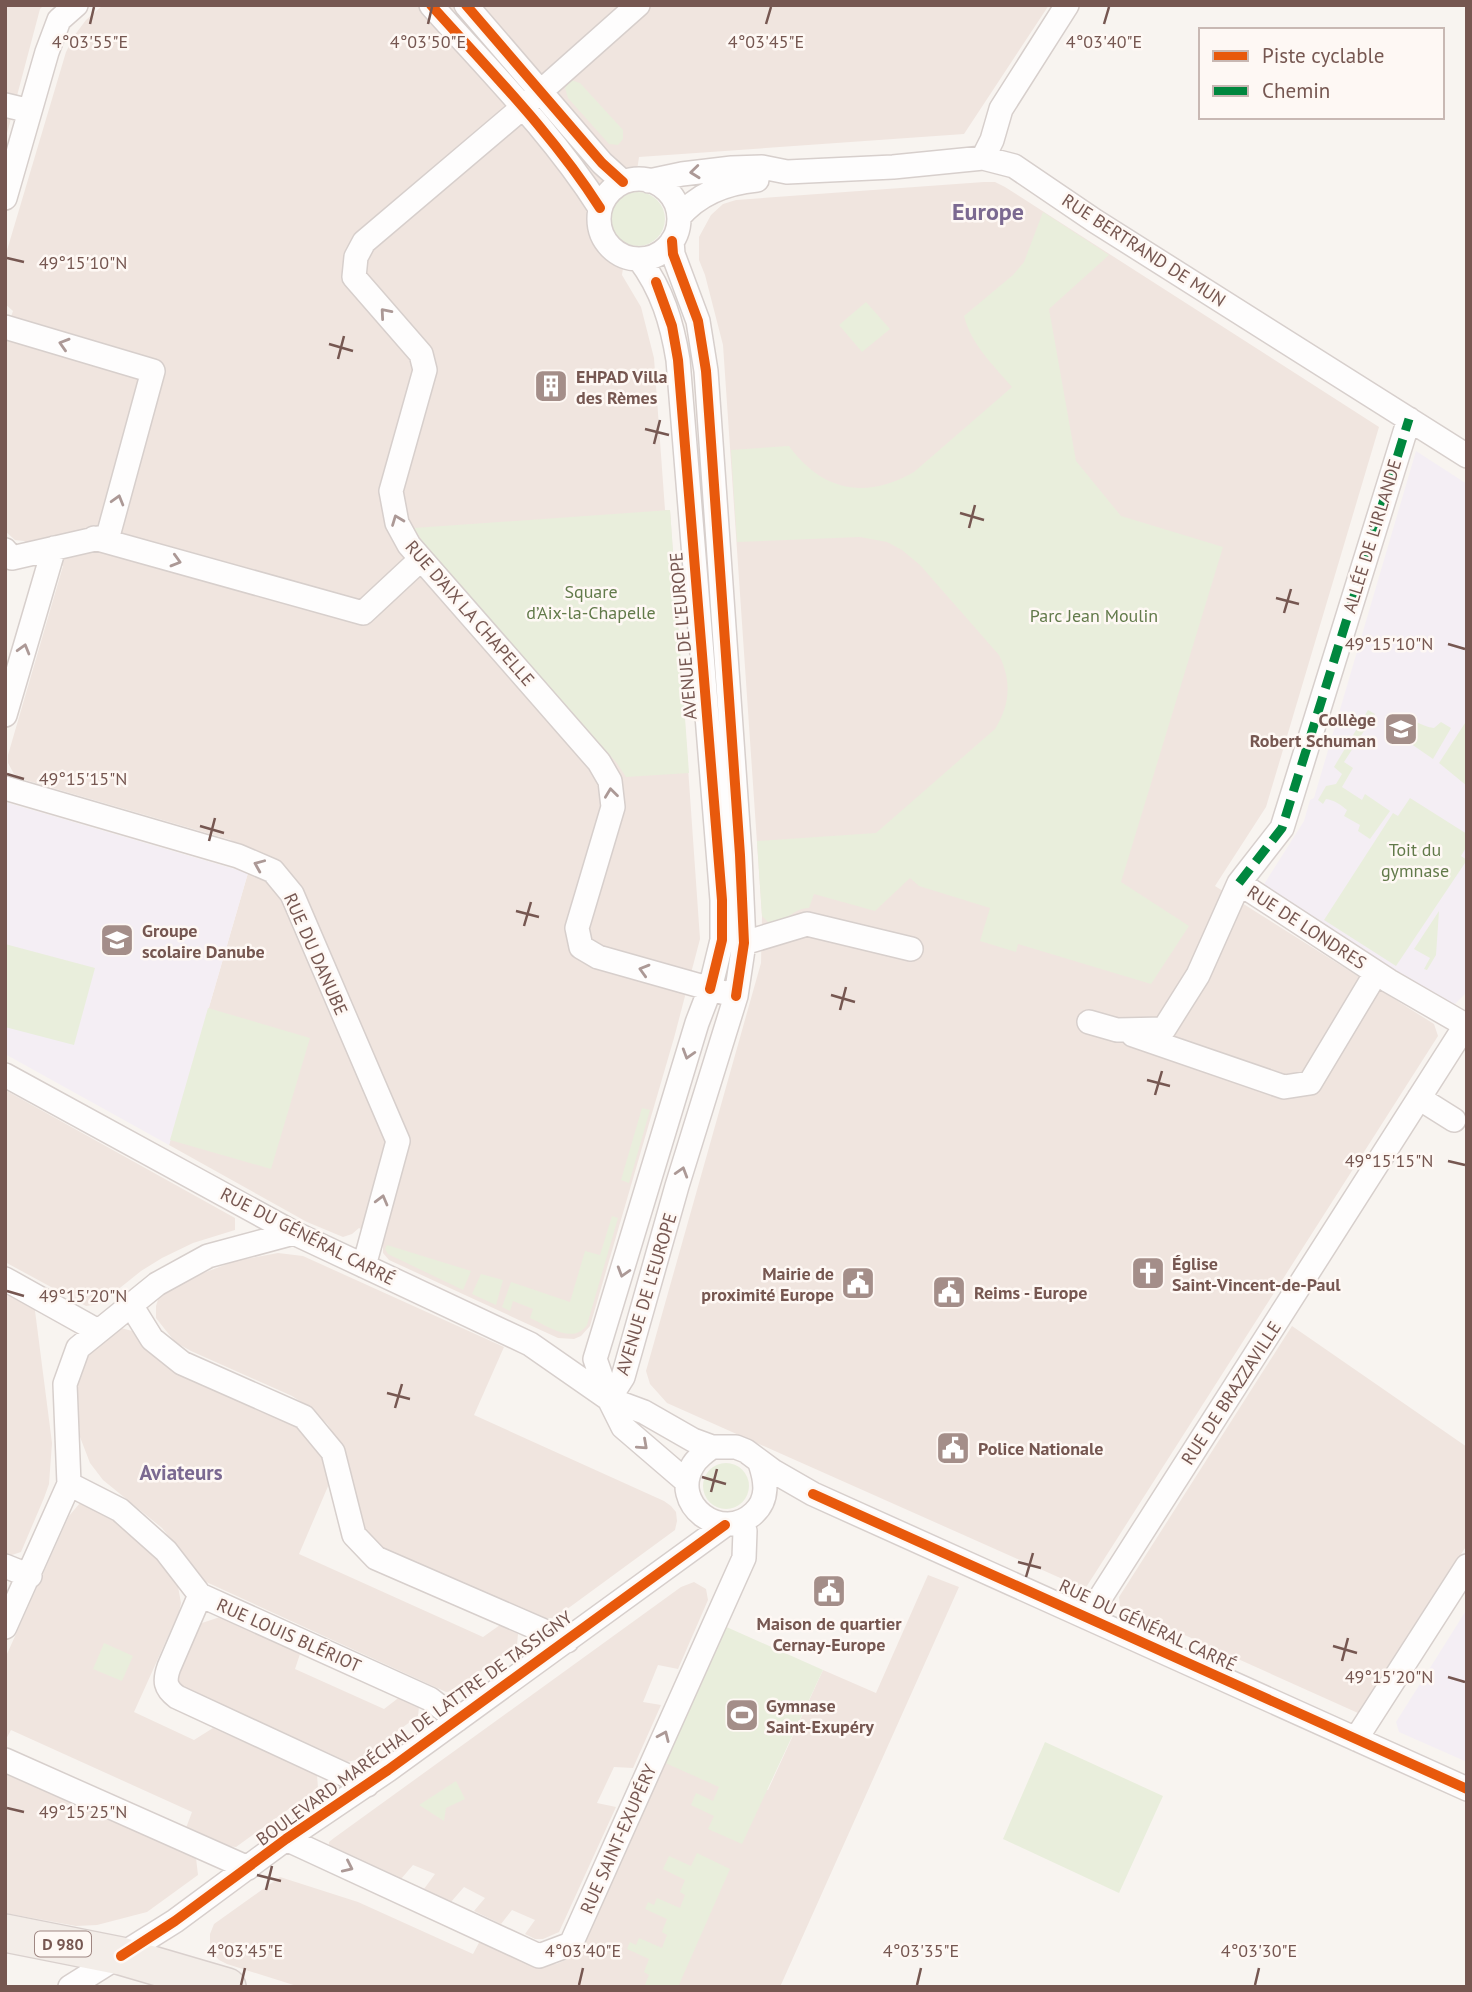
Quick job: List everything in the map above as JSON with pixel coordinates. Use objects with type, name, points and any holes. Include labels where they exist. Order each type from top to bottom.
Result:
[{"type":"main road","name":"D 980","points":[[5,1933],[121,1956],[227,1987]]},
{"type":"street","points":[[5,198],[47,51],[59,20],[76,5]]},
{"type":"street","points":[[430,5],[522,108],[600,208]]},
{"type":"street","points":[[466,5],[602,163],[623,183]]},
{"type":"street","name":"RUE D'AIX LA CHAPELLE","points":[[638,5],[364,242],[356,257],[354,277],[421,354],[425,370],[391,491],[397,523],[421,559],[598,762],[610,781],[613,807],[577,928],[581,947],[598,957],[736,996]]},
{"type":"street","points":[[983,158],[992,140],[1001,108],[1067,5]]},
{"type":"street","points":[[5,105],[30,111]]},
{"type":"street","name":"RUE BERTRAND DE MUN","points":[[649,181],[732,168],[762,167],[787,172],[893,167],[983,158],[1014,166],[1113,232],[1467,456]]},
{"type":"street","name":"RUE BERTRAND DE MUN","points":[[678,217],[696,199],[713,190],[737,182],[761,180],[787,172]]},
{"type":"street","points":[[632,180],[649,181],[669,194],[676,205],[678,217],[673,241],[655,256],[639,259],[625,257],[607,244],[600,230],[600,208],[609,193],[623,183],[632,180]]},
{"type":"street","name":"AVENUE DE L'EUROPE","points":[[609,1399],[623,1377],[681,1174],[736,996],[744,943],[706,371],[698,321],[674,254],[673,241]]},
{"type":"street","name":"AVENUE DE L'EUROPE","points":[[609,1399],[595,1359],[697,1023],[710,989],[722,940],[722,900],[678,360],[672,326],[656,282],[639,259]]},
{"type":"street","points":[[5,327],[153,371],[108,536],[102,540],[12,558],[5,550]]},
{"type":"street","name":"ALLÉE DE L'IRLANDE","points":[[1239,883],[1282,828],[1409,419]]},
{"type":"street","points":[[102,540],[363,613],[421,559]]},
{"type":"street","points":[[5,715],[54,548]]},
{"type":"street","points":[[697,590],[721,590]]},
{"type":"street","name":"RUE DU DANUBE","points":[[5,788],[239,856],[273,871],[292,894],[398,1141],[364,1266]]},
{"type":"street","name":"RUE DE LONDRES","points":[[1116,1030],[1164,1029],[1198,975],[1239,883],[1376,973],[1466,1024]]},
{"type":"street","points":[[744,943],[807,925],[911,949]]},
{"type":"street","name":"RUE DE LONDRES","points":[[1089,1022],[1284,1087],[1310,1083],[1376,973]]},
{"type":"street","name":"RUE DE BRAZZAVILLE","points":[[1088,1617],[1466,1024]]},
{"type":"street","name":"RUE DU GÉNÉRAL CARRÉ","points":[[5,1075],[294,1233],[530,1344],[609,1399],[645,1412],[693,1440],[712,1447]]},
{"type":"street","points":[[1419,1098],[1454,1120]]},
{"type":"street","points":[[5,1627],[69,1484],[65,1384],[78,1348],[157,1284],[208,1256],[294,1233]]},
{"type":"street","points":[[5,1279],[98,1331]]},
{"type":"street","points":[[131,1305],[152,1339],[182,1363],[304,1417],[333,1452],[354,1535],[376,1558],[567,1641]]},
{"type":"street","name":"RUE DU GÉNÉRAL CARRÉ","points":[[609,1399],[623,1427],[687,1482]]},
{"type":"street","points":[[712,1447],[736,1447],[761,1463],[766,1488],[757,1510],[733,1524],[713,1523],[698,1513],[691,1502],[687,1482],[693,1465],[712,1447]]},
{"type":"street","name":"RUE DU GÉNÉRAL CARRÉ","points":[[761,1463],[813,1494],[1467,1790]]},
{"type":"street","name":"RUE LOUIS BLÉRIOT","points":[[69,1484],[120,1510],[166,1551],[200,1595],[430,1699],[457,1720]]},
{"type":"street","points":[[763,1500],[813,1494]]},
{"type":"street","points":[[688,1550],[696,1535],[698,1513]]},
{"type":"street","name":"BOULEVARD MARÉCHAL DE LATTRE DE TASSIGNY","points":[[70,1987],[175,1921],[286,1839],[367,1785],[567,1641],[688,1550],[733,1524]]},
{"type":"street","name":"RUE SAINT-EXUPÉRY","points":[[286,1839],[539,1956],[570,1944],[744,1559],[745,1531],[733,1524]]},
{"type":"street","points":[[5,1566],[30,1576]]},
{"type":"street","points":[[1356,1739],[1467,1566]]},
{"type":"street","points":[[200,1595],[164,1679],[167,1689],[177,1698],[367,1785]]},
{"type":"street","points":[[5,1760],[248,1868]]},
{"type":"shaded area","points":[[5,5],[44,5],[40,9],[5,141]]},
{"type":"shaded area","points":[[103,5],[1049,5],[964,134],[639,157],[622,275],[641,307],[654,358],[665,510],[670,510],[700,939],[590,1326],[574,1339],[558,1338],[389,1260],[383,1253],[383,1241],[359,1228],[343,1237],[307,1222],[169,1145],[248,873],[231,840],[25,780],[14,774],[8,763],[8,755],[63,566],[24,541],[15,540],[5,531],[5,334],[13,311],[5,304],[5,257],[66,52],[86,20]]},
{"type":"shaded area","points":[[995,182],[1005,187],[1379,427],[1266,807],[1215,886],[1434,1024],[1438,1036],[1085,1589],[667,1403],[650,1384],[646,1371],[761,963],[762,916],[723,345],[699,260],[699,237],[711,215],[723,204],[736,200]]},
{"type":"shaded area","name":"Collège Robert Schuman","points":[[1416,451],[1467,484],[1467,992],[1455,1004],[1446,1002],[1304,912],[1261,889],[1304,821],[1310,800],[1314,798]]},
{"type":"shaded area","name":"Groupe scolaire Danube","points":[[5,802],[248,873],[169,1145],[5,1054]]},
{"type":"shaded area","points":[[5,1090],[235,1218],[235,1230],[193,1243],[162,1258],[100,1304],[86,1306],[5,1262]]},
{"type":"shaded area","points":[[278,1253],[303,1256],[504,1347],[474,1415],[664,1501],[676,1512],[675,1530],[552,1618],[542,1618],[379,1546],[364,1533],[342,1448],[328,1425],[311,1408],[292,1396],[175,1342],[156,1318],[160,1293],[177,1283],[235,1261]]},
{"type":"shaded area","points":[[5,1285],[34,1303],[52,1443],[49,1484],[44,1498],[21,1552],[9,1556],[5,1554]]},
{"type":"shaded area","points":[[1292,1326],[1467,1447],[1467,1545],[1358,1713],[1120,1606],[1119,1597]]},
{"type":"shaded area","points":[[121,1328],[136,1332],[285,1414],[316,1441],[332,1477],[299,1554],[483,1637],[500,1625],[518,1634],[517,1645],[454,1691],[446,1692],[204,1581],[162,1528],[103,1480],[90,1463],[80,1437],[76,1393],[82,1366],[112,1330]]},
{"type":"shaded area","points":[[90,1502],[138,1531],[177,1581],[181,1603],[179,1612],[134,1712],[194,1740],[213,1728],[317,1775],[318,1788],[236,1847],[226,1846],[186,1828],[192,1812],[11,1730],[5,1741],[7,1654],[69,1516],[80,1503]]},
{"type":"shaded area","points":[[928,1575],[959,1587],[780,1987],[300,1987],[227,1964],[213,1953],[210,1934],[214,1924],[280,1877],[358,1902],[473,1954],[481,1939],[542,1965],[556,1964],[568,1959],[575,1954],[661,1761],[768,1790],[823,1670],[876,1693]]},
{"type":"shaded area","points":[[694,1582],[706,1589],[708,1600],[678,1669],[658,1665],[643,1702],[661,1705],[633,1768],[614,1767],[597,1803],[616,1807],[559,1932],[543,1939],[535,1939],[525,1934],[535,1920],[512,1910],[501,1924],[474,1911],[485,1898],[464,1887],[451,1902],[424,1889],[435,1874],[413,1865],[401,1879],[329,1846],[329,1842],[334,1838],[681,1587]]},
{"type":"shaded area","points":[[1467,1609],[1467,1762],[1399,1732],[1396,1722]]},
{"type":"shaded area","points":[[220,1617],[231,1619],[301,1651],[295,1669],[384,1709],[401,1696],[416,1703],[419,1707],[418,1716],[360,1759],[347,1762],[181,1689],[176,1673],[196,1630],[202,1623]]},
{"type":"shaded area","points":[[5,1773],[196,1858],[198,1875],[147,1912],[97,1925],[76,1926],[5,1913]]},
{"type":"green space","points":[[571,80],[580,83],[623,130],[623,139],[618,145],[609,144],[568,98],[565,88]]},
{"type":"green space","points":[[638,192],[657,200],[665,219],[657,238],[638,246],[619,238],[611,219],[619,200]]},
{"type":"green space","name":"Parc Jean Moulin","points":[[1043,212],[1109,255],[1049,309],[1076,461],[1121,516],[1223,547],[1121,882],[1189,926],[1151,984],[1018,944],[1016,952],[980,941],[990,908],[919,886],[910,878],[875,911],[814,894],[809,908],[780,922],[769,923],[762,916],[757,841],[876,833],[995,729],[1004,711],[1008,693],[1006,674],[999,655],[920,565],[902,550],[887,542],[860,537],[737,542],[731,450],[789,446],[816,473],[830,481],[862,488],[896,481],[914,472],[1012,387],[978,345],[964,316],[1013,275],[1024,262]]},
{"type":"green space","points":[[866,302],[890,329],[862,352],[839,325]]},
{"type":"green space","name":"Square d’Aix-la-Chapelle","points":[[670,510],[689,773],[626,777],[616,762],[423,542],[414,528]]},
{"type":"green space","points":[[1368,710],[1375,714],[1344,762],[1353,768],[1342,787],[1362,800],[1365,794],[1390,811],[1370,839],[1358,831],[1360,825],[1344,816],[1347,810],[1342,806],[1326,799],[1323,804],[1318,800],[1326,786],[1336,784],[1342,774],[1334,767]]},
{"type":"green space","points":[[1399,716],[1429,727],[1434,728],[1441,722],[1451,728],[1433,759],[1404,739],[1408,731],[1393,723]]},
{"type":"green space","points":[[1467,720],[1467,786],[1439,763]]},
{"type":"green space","name":"Toit du gymnase","points":[[1410,798],[1467,834],[1467,846],[1461,856],[1467,860],[1396,966],[1324,920],[1393,813],[1398,816]]},
{"type":"green space","points":[[1439,911],[1436,955],[1427,970],[1424,969],[1430,958],[1414,949]]},
{"type":"green space","points":[[5,944],[95,968],[74,1045],[5,1027]]},
{"type":"green space","points":[[208,1008],[310,1038],[271,1169],[170,1140]]},
{"type":"green space","points":[[642,1108],[650,1110],[629,1183],[621,1180]]},
{"type":"green space","points":[[612,1216],[618,1218],[587,1325],[581,1331],[568,1334],[552,1329],[530,1318],[533,1309],[513,1301],[510,1311],[502,1307],[511,1282],[570,1302],[585,1251],[600,1255]]},
{"type":"green space","points":[[387,1245],[471,1271],[463,1290],[388,1254],[385,1249]]},
{"type":"green space","points":[[481,1274],[503,1280],[496,1305],[472,1294]]},
{"type":"green space","points":[[726,1463],[742,1470],[749,1486],[742,1502],[726,1509],[710,1502],[703,1486],[710,1470]]},
{"type":"green space","name":"Gymnase Saint-Exupéry","points":[[722,1625],[823,1670],[742,1844],[708,1829],[714,1816],[691,1805],[696,1793],[713,1801],[719,1787],[661,1761]]},
{"type":"green space","points":[[104,1643],[133,1656],[122,1681],[93,1669]]},
{"type":"green space","points":[[1045,1742],[1163,1796],[1119,1893],[1003,1839]]},
{"type":"green space","points":[[456,1781],[465,1799],[446,1808],[444,1821],[419,1805]]},
{"type":"green space","points":[[697,1853],[730,1869],[678,1987],[644,1987],[649,1975],[644,1972],[649,1959],[627,1949],[630,1942],[636,1945],[639,1938],[662,1948],[667,1935],[662,1932],[667,1919],[645,1909],[648,1902],[654,1905],[657,1898],[680,1908],[685,1895],[680,1892],[685,1880],[663,1869],[669,1856],[691,1866]]},
{"type":"marked path","points":[[1239,883],[1282,828],[1409,419]]},
{"type":"cycle path","points":[[431,5],[541,128],[600,208]]},
{"type":"cycle path","points":[[466,5],[602,163],[623,182]]},
{"type":"cycle path","points":[[672,241],[673,254],[698,321],[706,371],[740,855],[744,943],[736,996]]},
{"type":"cycle path","points":[[656,282],[672,326],[678,360],[722,900],[722,940],[710,989]]},
{"type":"cycle path","points":[[813,1494],[1467,1789]]},
{"type":"cycle path","points":[[121,1956],[175,1921],[286,1839],[388,1770],[725,1525]]},
{"type":"place","name":"EHPAD Villa des Rèmes","points":[[551,386]]},
{"type":"place","name":"Collège Robert Schuman","points":[[1401,729]]},
{"type":"place","name":"Groupe scolaire Danube","points":[[117,940]]},
{"type":"place","name":"Église Saint-Vincent-de-Paul","points":[[1148,1273]]},
{"type":"place","name":"Mairie de proximité Europe","points":[[858,1283]]},
{"type":"place","name":"Reims - Europe","points":[[949,1292]]},
{"type":"place","name":"Police Nationale","points":[[953,1448]]},
{"type":"place","name":"Maison de quartier Cernay-Europe","points":[[829,1591]]},
{"type":"place","name":"Gymnase Saint-Exupéry","points":[[742,1715]]},
{"type":"district","name":"Europe","points":[[988,211]]},
{"type":"district","name":"Aviateurs","points":[[181,1472]]}]
